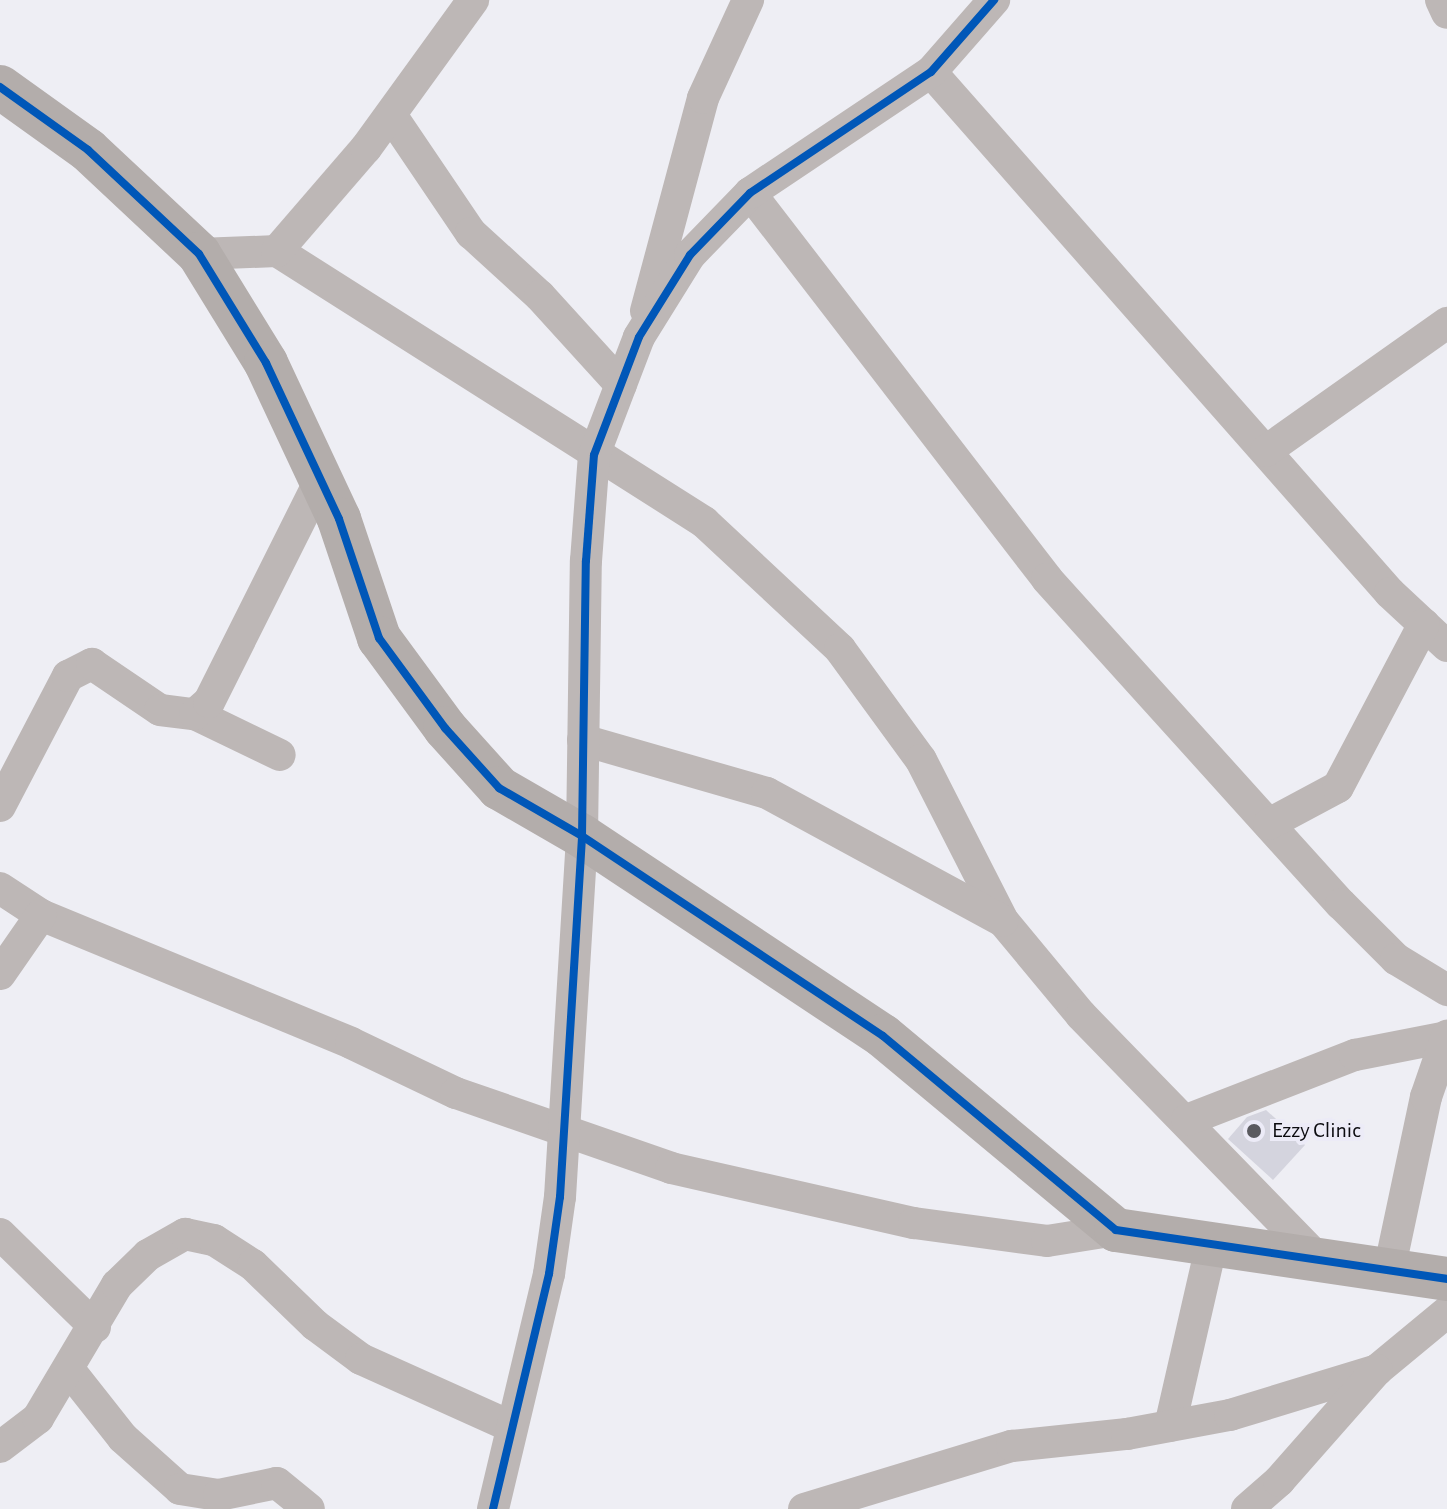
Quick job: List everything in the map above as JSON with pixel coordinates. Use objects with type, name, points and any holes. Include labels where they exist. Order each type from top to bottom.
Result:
[{"type":"street","points":[[277,251],[391,115],[473,0]]},
{"type":"street","points":[[493,1509],[510,1426],[549,1274],[564,1131],[582,836],[586,561],[594,455],[639,337],[703,98],[748,0]]},
{"type":"street","points":[[639,337],[690,255],[750,193],[931,72],[994,0]]},
{"type":"street","points":[[1441,0],[1447,13]]},
{"type":"street","points":[[931,72],[1390,593],[1447,646]]},
{"type":"street","points":[[0,87],[88,150],[199,254],[266,363],[320,480],[379,638],[445,728],[499,788],[582,836],[883,1036],[1116,1230]]},
{"type":"street","points":[[391,115],[471,233],[540,296],[621,385]]},
{"type":"street","points":[[750,193],[1047,579],[1396,959],[1447,990]]},
{"type":"street","points":[[199,254],[277,251],[704,522],[840,649],[921,760],[1003,921],[1081,1015],[1187,1120],[1320,1261]]},
{"type":"street","points":[[1266,451],[1447,323]]},
{"type":"street","points":[[195,714],[209,702],[320,480]]},
{"type":"street","points":[[1269,824],[1338,787],[1424,624]]},
{"type":"street","points":[[0,806],[68,676],[92,664],[160,710],[195,714],[280,755]]},
{"type":"street","points":[[583,740],[767,793],[1003,921]]},
{"type":"street","points":[[0,888],[41,915],[351,1043],[456,1093],[671,1168],[914,1223],[1047,1241],[1116,1230],[1211,1247],[1447,1279]]},
{"type":"street","points":[[0,974],[41,915]]},
{"type":"street","points":[[1187,1120],[1355,1055],[1447,1037]]},
{"type":"street","points":[[1389,1271],[1426,1097],[1447,1037]]},
{"type":"street","points":[[0,1234],[95,1327]]},
{"type":"street","points":[[3,1443],[38,1418],[70,1371],[117,1285],[148,1255],[185,1234],[214,1240],[253,1265],[315,1325],[361,1359],[510,1426]]},
{"type":"street","points":[[1170,1426],[1211,1247]]},
{"type":"street","points":[[1247,1509],[1279,1481],[1377,1370],[1447,1312]]},
{"type":"street","points":[[804,1509],[1012,1446],[1170,1426],[1230,1415],[1377,1370]]},
{"type":"street","points":[[70,1371],[123,1438],[180,1489],[219,1495],[277,1483],[309,1509]]},
{"type":"building","points":[[1266,1110],[1305,1145],[1273,1180],[1228,1139],[1247,1117]]},
{"type":"cycle path","points":[[493,1509],[549,1274],[560,1197],[582,836],[586,561],[594,455],[639,337],[690,255],[750,193],[931,72],[994,0]]},
{"type":"cycle path","points":[[0,87],[88,150],[199,254],[266,363],[339,519],[379,638],[445,728],[499,788],[582,836],[883,1036],[1116,1230],[1447,1279]]},
{"type":"place","name":"Ezzy Clinic","points":[[1254,1131]]}]
